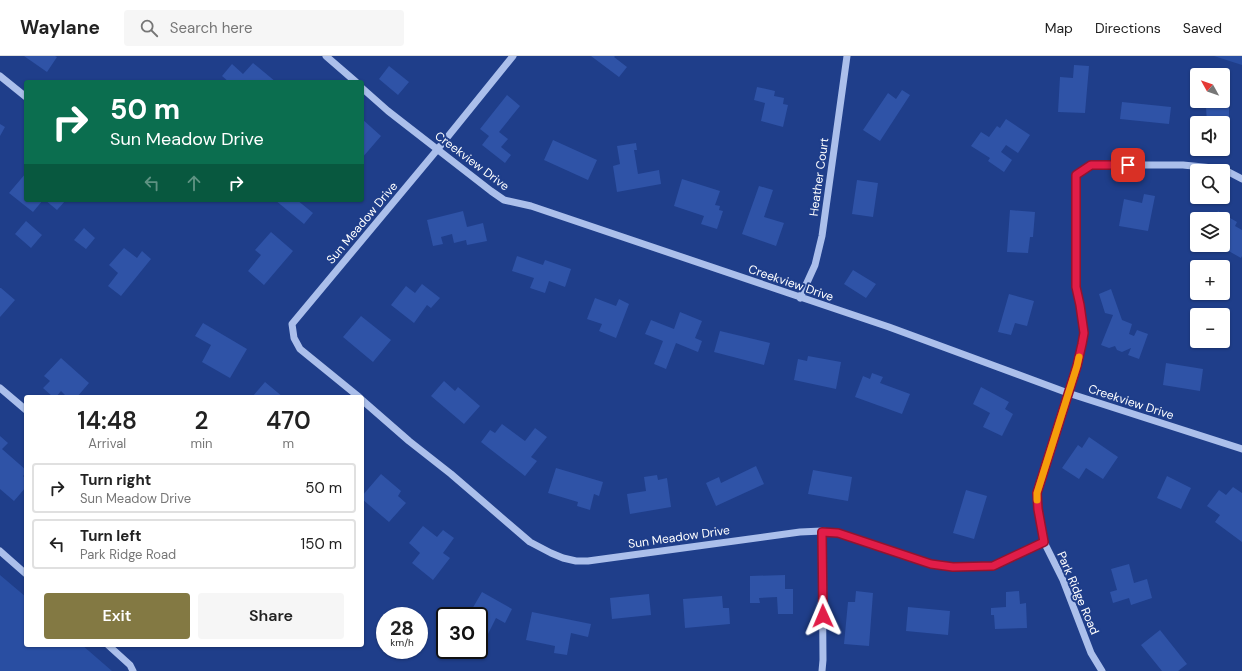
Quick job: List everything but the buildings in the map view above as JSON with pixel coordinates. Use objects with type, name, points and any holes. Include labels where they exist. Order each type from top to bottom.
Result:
[{"type":"street","points":[[326,56],[354,80]]},
{"type":"street","name":"Sun Meadow Drive","points":[[357,395],[300,349],[294,338],[292,324],[513,56]]},
{"type":"street","name":"Heather Court","points":[[800,298],[815,266],[822,236],[846,56]]},
{"type":"street","points":[[0,76],[24,95]]},
{"type":"street","name":"Creekview Drive","points":[[364,90],[388,111],[472,178],[504,200],[531,206],[889,327],[1068,394],[1242,449]]},
{"type":"street","name":"Park Ridge Road","points":[[1102,671],[1091,653],[1063,580],[1044,542],[1038,509],[1037,493],[1077,366],[1084,333],[1076,287],[1076,175],[1091,165],[1183,165],[1223,169],[1242,179]]},
{"type":"street","points":[[0,388],[24,408]]},
{"type":"street","name":"Sun Meadow Drive","points":[[364,402],[530,542],[551,553],[576,561],[588,561],[800,532],[822,532],[838,533],[931,564],[953,567],[993,566],[1044,542]]},
{"type":"street","points":[[822,532],[822,671]]},
{"type":"street","points":[[0,551],[24,572]]},
{"type":"street","points":[[110,647],[130,664],[133,671]]},
{"type":"shaded area","points":[[1214,56],[1242,56],[1242,65]]},
{"type":"shaded area","points":[[0,575],[24,595],[24,647],[84,647],[112,671],[0,671]]},
{"type":"slow traffic","points":[[1037,500],[1037,493],[1079,357]]},
{"type":"route","points":[[823,616],[822,532],[838,533],[931,564],[953,567],[993,566],[1044,542],[1038,509],[1037,493],[1077,366],[1084,333],[1076,287],[1076,175],[1091,165],[1128,165]]}]
